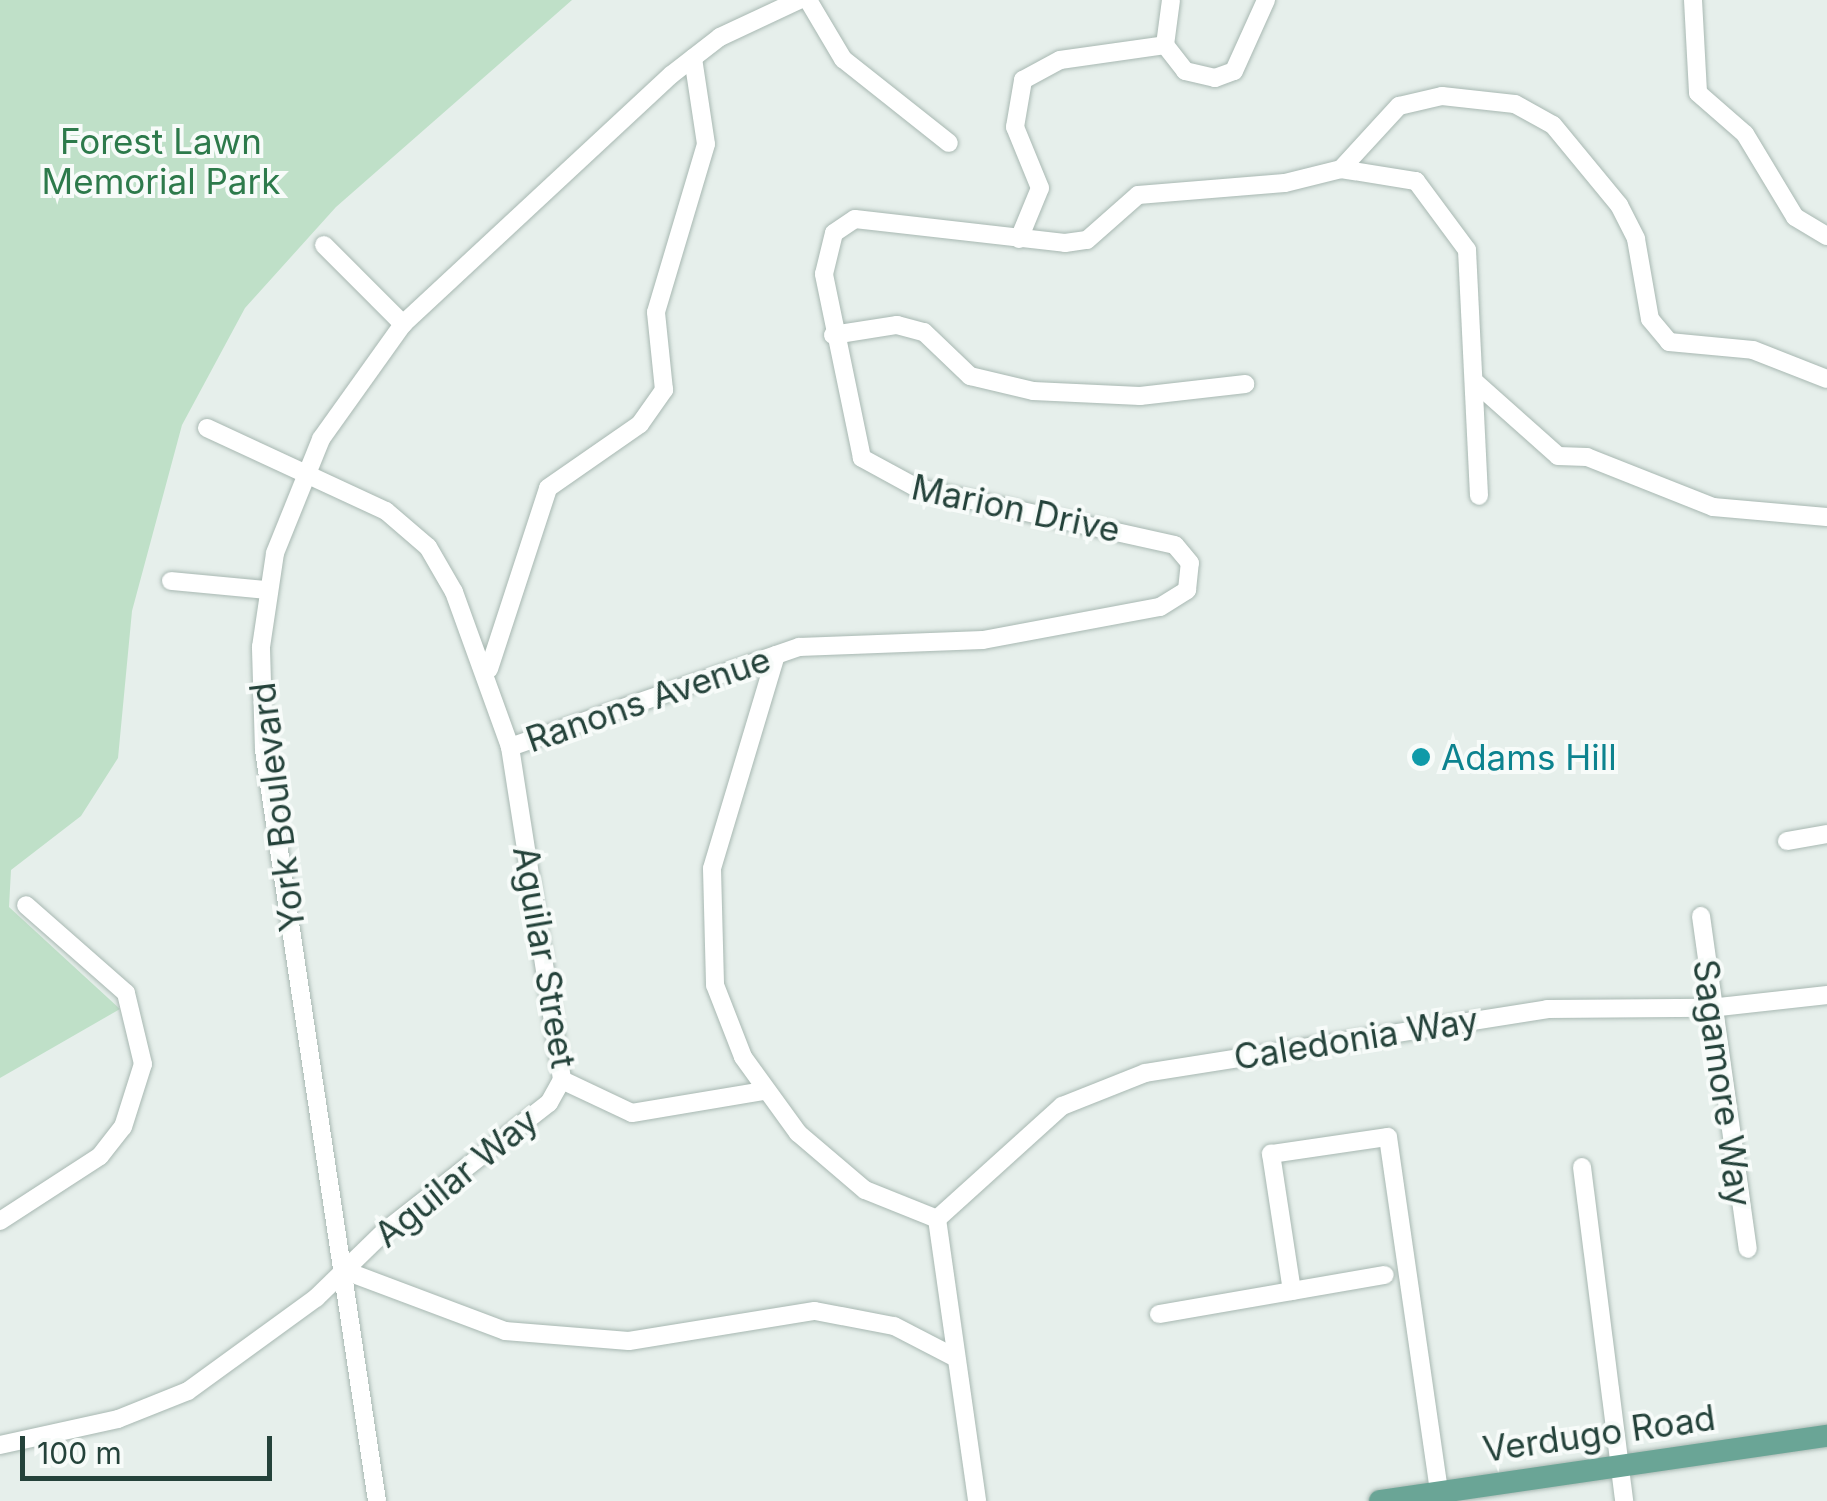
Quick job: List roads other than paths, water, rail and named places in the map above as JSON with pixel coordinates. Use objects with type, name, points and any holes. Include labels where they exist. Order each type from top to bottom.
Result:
[{"type":"main road","name":"Verdugo Road","points":[[1380,1501],[1827,1436]]},
{"type":"street","name":"York Boulevard","points":[[378,1501],[264,750],[267,590],[306,469],[403,324],[692,58],[799,0]]},
{"type":"street","points":[[808,0],[843,59],[948,143]]},
{"type":"street","points":[[1171,0],[1166,45],[1185,71],[1215,78],[1234,70],[1266,0]]},
{"type":"street","points":[[1693,0],[1698,92],[1745,134],[1795,217],[1827,236]]},
{"type":"street","points":[[1019,240],[1040,188],[1015,127],[1023,80],[1060,60],[1166,45]]},
{"type":"street","points":[[489,669],[548,488],[640,424],[664,390],[656,312],[705,158],[692,58]]},
{"type":"street","points":[[1341,169],[1398,106],[1442,96],[1515,104],[1553,125],[1619,204],[1636,238],[1650,319],[1669,342],[1754,350],[1827,378]]},
{"type":"street","points":[[1341,169],[1416,181],[1443,210],[1467,250],[1479,496]]},
{"type":"street","name":"Marion Drive","points":[[1187,590],[1190,563],[1175,545],[890,480],[857,445],[833,335],[824,253],[855,219],[1019,240],[1087,240],[1138,194],[1285,184],[1341,169]]},
{"type":"street","points":[[324,246],[403,324]]},
{"type":"street","points":[[833,335],[897,325],[924,332],[970,376],[1033,391],[1140,396],[1245,384]]},
{"type":"street","points":[[1476,382],[1558,456],[1586,458],[1713,507],[1827,517]]},
{"type":"street","name":"Ranons Avenue","points":[[207,428],[306,469],[386,510],[428,548],[489,669],[510,747],[776,655],[850,641],[984,640],[1160,607],[1187,590]]},
{"type":"street","points":[[171,581],[267,590]]},
{"type":"street","points":[[776,655],[723,814],[708,916],[715,984],[764,1091],[837,1170],[937,1220],[977,1501]]},
{"type":"street","name":"Aguilar Street","points":[[510,747],[562,1080],[632,1113],[764,1091]]},
{"type":"street","points":[[1787,841],[1827,834]]},
{"type":"street","points":[[0,1221],[100,1156],[123,1127],[142,1064],[126,993],[26,904]]},
{"type":"street","name":"Sagamore Way","points":[[1700,916],[1710,1008],[1748,1249]]},
{"type":"street","name":"Caledonia Way","points":[[937,1220],[1062,1106],[1112,1082],[1546,1009],[1710,1008],[1827,995]]},
{"type":"street","name":"Aguilar Way","points":[[0,1445],[118,1419],[188,1391],[549,1103],[562,1080]]},
{"type":"street","points":[[1292,1291],[1271,1154],[1388,1137],[1439,1492]]},
{"type":"street","points":[[1582,1167],[1624,1501]]},
{"type":"street","points":[[344,1270],[504,1331],[629,1341],[815,1311],[894,1326],[956,1358]]},
{"type":"street","points":[[1159,1314],[1385,1275]]},
{"type":"place","name":"Adams Hill","points":[[1421,757]]},
{"type":"park label","name":"Forest Lawn Memorial Park","points":[[161,161]]}]
